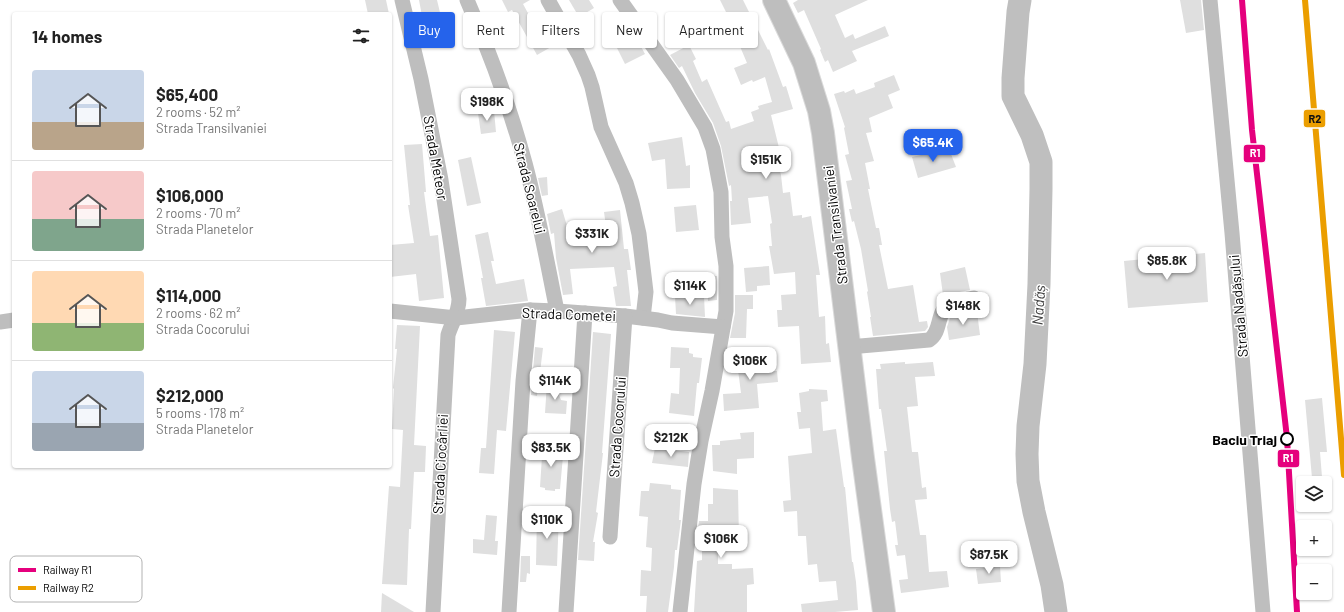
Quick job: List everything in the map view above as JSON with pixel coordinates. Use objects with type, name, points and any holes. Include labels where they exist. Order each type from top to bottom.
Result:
[{"type":"main road","name":"Strada Transilvaniei","points":[[774,0],[804,63],[819,111],[829,173],[863,458],[884,612]]},
{"type":"street","name":"Strada Meteor","points":[[402,0],[422,79],[441,180],[459,299],[459,308],[456,318]]},
{"type":"street","name":"Strada Soarelui","points":[[467,0],[484,40],[505,97],[525,164],[557,311]]},
{"type":"street","points":[[548,0],[579,55],[588,75],[601,127],[626,183],[632,203],[639,234],[646,292],[643,318]]},
{"type":"street","points":[[620,0],[677,80],[705,127],[713,149],[721,192],[722,237],[726,266],[726,311],[694,484],[680,612]]},
{"type":"street","name":"Strada Nadășului","points":[[1210,0],[1232,233],[1263,612]]},
{"type":"street","points":[[850,347],[929,340],[936,334],[947,305],[974,298]]},
{"type":"street","name":"Strada Cometei","points":[[392,310],[456,318],[530,310],[557,311],[625,316],[672,323],[723,326]]},
{"type":"street","points":[[509,612],[523,381],[530,310]]},
{"type":"street","points":[[566,612],[585,313]]},
{"type":"street","name":"Strada Cocorului","points":[[610,537],[625,316]]},
{"type":"street","name":"Strada Ciocârliei","points":[[433,612],[448,335],[456,318]]},
{"type":"street","points":[[0,322],[12,320]]},
{"type":"building","points":[[365,0],[386,0],[389,12],[368,12]]},
{"type":"building","points":[[419,0],[437,0],[440,12],[421,12]]},
{"type":"building","points":[[502,0],[530,0],[523,4],[527,12],[527,37],[519,23],[519,12],[513,12],[512,10],[508,12]]},
{"type":"building","points":[[569,0],[589,0],[594,8],[587,12],[576,12]]},
{"type":"building","points":[[720,0],[743,0],[749,12],[726,12]]},
{"type":"building","points":[[798,0],[868,0],[835,15],[845,38],[853,34],[855,39],[885,26],[889,36],[852,51],[857,61],[833,72],[828,60],[825,62],[804,10],[798,13],[793,3]]},
{"type":"building","points":[[1180,0],[1201,0],[1204,30],[1186,33]]},
{"type":"building","points":[[758,30],[768,50],[769,49],[783,87],[786,86],[793,109],[771,115],[779,148],[774,149],[781,175],[783,193],[790,192],[793,216],[802,215],[802,218],[811,216],[820,275],[816,275],[819,317],[825,316],[826,344],[829,343],[831,362],[801,364],[799,326],[778,327],[777,310],[782,310],[781,295],[796,294],[795,272],[774,274],[769,246],[772,246],[770,224],[772,223],[768,196],[748,198],[751,223],[731,225],[731,185],[729,186],[721,146],[713,123],[695,93],[682,66],[679,68],[670,55],[683,48],[690,48],[696,59],[693,61],[702,82],[707,79],[726,122],[729,121],[731,129],[754,121],[751,112],[759,109],[758,106],[772,102],[765,77],[753,82],[752,80],[741,85],[734,68],[747,63],[741,48],[758,48]]},
{"type":"building","points":[[533,48],[549,48],[537,55]]},
{"type":"building","points":[[617,48],[642,48],[645,54],[625,64]]},
{"type":"building","points":[[894,75],[900,90],[888,95],[893,108],[869,118],[872,132],[866,133],[874,161],[865,163],[870,189],[868,189],[876,228],[879,228],[882,245],[879,245],[888,289],[913,285],[919,322],[927,321],[928,327],[925,331],[873,336],[861,249],[854,221],[852,222],[849,209],[852,209],[846,181],[852,180],[845,155],[849,154],[845,127],[834,94],[844,91],[845,93],[854,89],[856,94],[875,87],[874,83]]},
{"type":"building","points":[[494,111],[496,132],[481,134],[478,113]]},
{"type":"building","points":[[682,137],[686,166],[690,165],[690,188],[667,189],[665,159],[652,161],[648,143]]},
{"type":"building","points":[[422,144],[426,192],[424,192],[430,236],[438,235],[444,298],[419,301],[416,274],[392,277],[392,245],[414,243],[408,205],[410,205],[404,145]]},
{"type":"building","points":[[949,149],[956,167],[918,178],[912,157]]},
{"type":"building","points":[[471,157],[481,203],[467,206],[458,160]]},
{"type":"building","points":[[547,177],[548,195],[542,196],[538,178]]},
{"type":"building","points":[[696,205],[699,230],[676,232],[674,207]]},
{"type":"building","points":[[562,209],[572,243],[608,241],[604,212],[620,210],[624,249],[628,249],[631,270],[627,270],[631,306],[616,306],[613,287],[617,286],[614,267],[570,269],[573,294],[563,295],[556,258],[554,233],[551,234],[547,214]]},
{"type":"building","points":[[488,232],[494,261],[491,261],[496,284],[524,279],[528,301],[486,306],[481,278],[483,278],[475,235]]},
{"type":"building","points":[[1205,253],[1208,302],[1128,308],[1124,261]]},
{"type":"building","points":[[769,266],[770,285],[757,286],[757,291],[746,292],[744,268]]},
{"type":"building","points":[[965,267],[970,290],[943,295],[940,273]]},
{"type":"building","points":[[709,276],[717,276],[717,300],[708,301],[707,289],[709,289]]},
{"type":"building","points":[[735,295],[753,295],[753,309],[747,309],[746,338],[730,338],[735,313]]},
{"type":"building","points":[[675,296],[704,296],[705,317],[676,314]]},
{"type":"building","points":[[977,312],[980,335],[949,340],[947,327],[951,315]]},
{"type":"building","points":[[397,325],[420,326],[414,445],[426,446],[425,472],[414,472],[411,529],[409,529],[407,585],[382,584],[389,486],[400,487],[403,430],[392,429]]},
{"type":"building","points":[[494,330],[515,332],[506,431],[497,430],[494,474],[479,473],[481,448],[486,448]]},
{"type":"building","points":[[593,332],[611,334],[603,453],[596,512],[598,513],[593,542],[595,542],[594,561],[578,560]]},
{"type":"building","points":[[535,347],[543,348],[537,396],[531,395]]},
{"type":"building","points":[[671,347],[689,348],[689,353],[693,354],[693,357],[702,358],[699,383],[697,383],[694,416],[669,413],[671,393],[679,394],[680,368],[670,368]]},
{"type":"building","points":[[773,355],[774,371],[777,371],[778,382],[757,384],[759,408],[724,411],[723,394],[741,393],[738,370],[735,370],[734,356]]},
{"type":"building","points":[[905,362],[905,364],[933,362],[935,376],[915,377],[918,406],[907,407],[912,452],[918,452],[922,488],[926,487],[927,499],[915,500],[920,535],[926,535],[929,572],[947,571],[949,587],[901,593],[899,580],[908,579],[905,555],[897,556],[895,545],[898,545],[895,521],[892,522],[890,509],[884,451],[887,451],[881,409],[879,409],[876,369],[881,369],[880,364]]},
{"type":"building","points":[[547,383],[557,384],[557,390],[561,400],[567,401],[566,414],[545,413]]},
{"type":"building","points":[[809,389],[827,390],[828,401],[821,402],[823,431],[836,429],[845,487],[858,610],[802,612],[801,604],[838,600],[836,581],[819,582],[817,564],[808,565],[806,536],[798,536],[797,511],[784,512],[783,501],[791,500],[788,456],[812,453],[810,428],[799,429],[797,412],[801,412],[799,393],[809,391]]},
{"type":"building","points":[[1322,398],[1327,452],[1320,452],[1322,476],[1312,476],[1305,400]]},
{"type":"building","points":[[754,432],[754,458],[737,459],[737,474],[713,471],[712,445],[720,445],[720,441],[741,439],[740,433]]},
{"type":"building","points":[[543,441],[554,443],[552,455],[563,456],[560,489],[555,489],[555,491],[545,490],[545,488],[540,487]]},
{"type":"building","points":[[655,448],[689,452],[688,467],[652,463]]},
{"type":"building","points":[[650,483],[671,485],[671,489],[681,490],[679,520],[681,520],[677,550],[675,550],[668,612],[646,612],[647,596],[640,596],[641,570],[651,571],[652,548],[646,547],[648,517],[639,516],[641,491],[649,491]]},
{"type":"building","points":[[713,488],[738,490],[739,540],[718,539],[718,564],[732,564],[732,569],[753,568],[754,584],[747,585],[747,612],[694,612],[697,561],[702,560],[702,538],[697,538],[699,521],[708,521],[708,504],[713,504]]},
{"type":"building","points":[[537,514],[559,514],[557,566],[536,565]]},
{"type":"building","points":[[486,515],[497,516],[495,541],[498,541],[497,555],[473,553],[473,539],[484,540]]},
{"type":"building","points":[[521,556],[530,556],[530,574],[527,573],[526,582],[520,582]]},
{"type":"building","points":[[1000,566],[1001,582],[978,584],[976,569]]},
{"type":"building","points":[[382,593],[414,612],[381,612]]},
{"type":"waterway","name":"Nadăș","points":[[1020,0],[1013,78],[1013,96],[1032,135],[1041,162],[1039,284],[1035,364],[1028,426],[1028,481],[1052,585],[1056,612]]},
{"type":"rail line","name":"R1","points":[[1242,0],[1252,130],[1287,438],[1297,612]]},
{"type":"rail line","name":"R2","points":[[1305,0],[1344,475]]},
{"type":"place","name":"Baciu Triaj","points":[[1287,439]]}]
